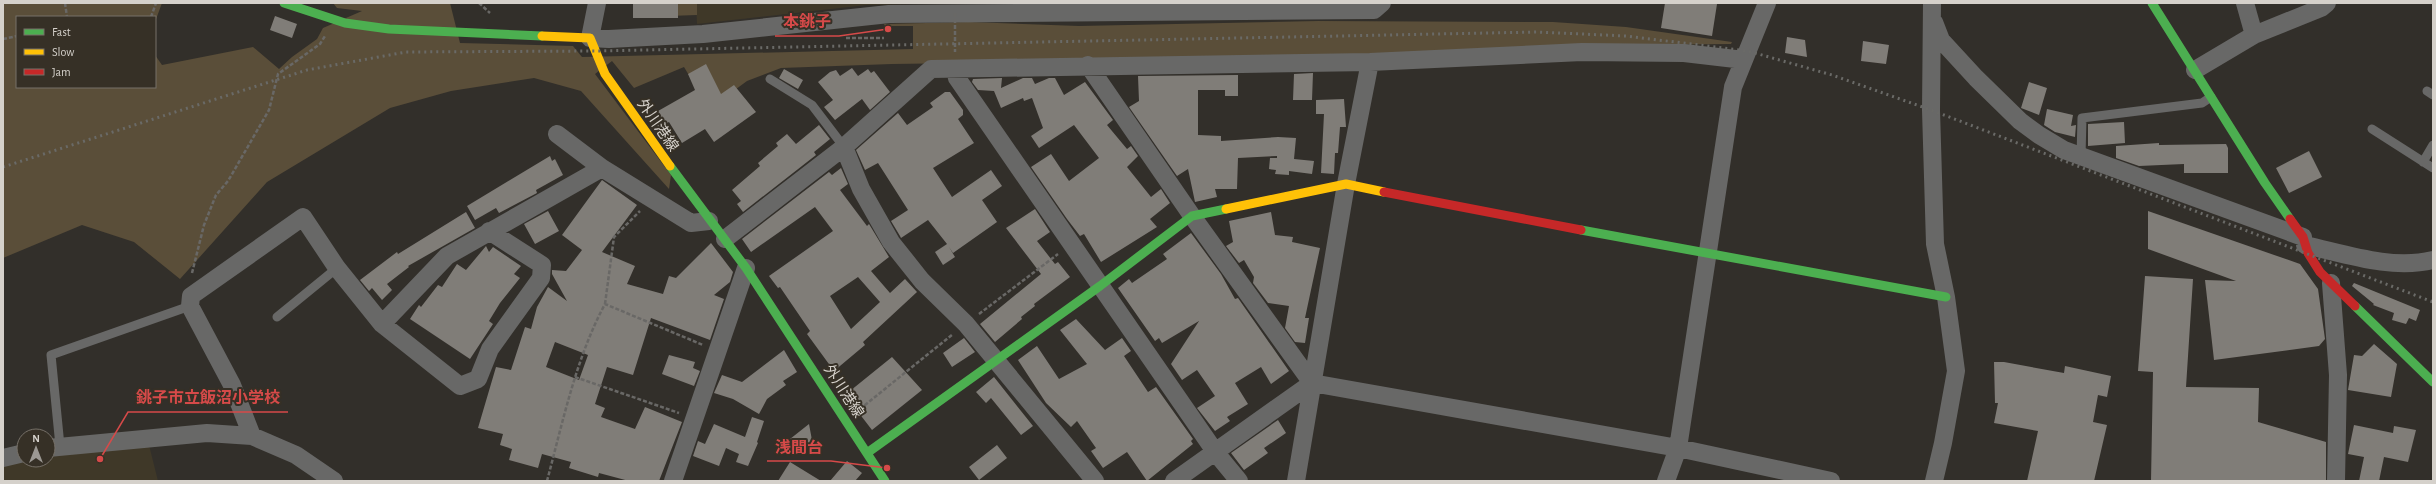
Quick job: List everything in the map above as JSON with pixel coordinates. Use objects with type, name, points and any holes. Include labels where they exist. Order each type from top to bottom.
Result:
[{"type":"street","points":[[284,3],[335,20],[388,29],[609,39],[703,34],[889,14],[954,12],[1374,10],[1382,3]]},
{"type":"street","points":[[590,38],[597,3]]},
{"type":"street","points":[[1666,481],[1678,448],[1709,255],[1733,87],[1767,3]]},
{"type":"street","points":[[2152,3],[2304,241],[2320,272],[2433,382]]},
{"type":"street","points":[[2246,3],[2254,36]]},
{"type":"street","points":[[2194,70],[2254,36],[2321,8],[2327,3]]},
{"type":"street","points":[[1932,10],[1941,40],[2020,121],[2039,135],[2064,150],[2304,241],[2386,262],[2410,263],[2433,260]]},
{"type":"street","points":[[1932,10],[1931,110],[1935,244],[1946,297],[1956,371],[1943,443],[1934,481]]},
{"type":"street","name":"外川港線","points":[[590,38],[605,74],[709,221],[746,268],[885,481]]},
{"type":"street","points":[[725,240],[844,147],[931,69],[955,61],[1088,65],[1370,62],[1630,51],[1684,53],[1744,60]]},
{"type":"street","points":[[955,61],[957,78],[1216,452],[1239,481]]},
{"type":"street","points":[[1296,481],[1346,184],[1370,62]]},
{"type":"street","points":[[1088,65],[1192,216],[1312,383],[1678,448],[1831,481]]},
{"type":"street","points":[[557,134],[602,168],[691,223],[709,221]]},
{"type":"street","points":[[844,147],[861,189],[891,242],[922,281],[966,324],[1096,481]]},
{"type":"street","points":[[382,324],[447,256],[602,168]]},
{"type":"street","points":[[867,453],[996,362],[1192,216],[1346,184],[1709,255],[1946,297]]},
{"type":"street","points":[[252,436],[232,385],[191,301],[303,217],[337,268],[382,324],[460,386],[478,379],[490,349],[541,278],[542,265],[489,231]]},
{"type":"street","points":[[673,481],[746,268]]},
{"type":"street","points":[[2331,282],[2338,375],[2336,481]]},
{"type":"street","points":[[1174,481],[1312,383]]},
{"type":"street","points":[[56,447],[206,433],[252,436],[296,455],[334,481]]},
{"type":"street","points":[[3,458],[16,455]]},
{"type":"lane","points":[[770,79],[812,105],[844,147]]},
{"type":"lane","points":[[2081,156],[2082,118],[2202,103],[2211,97]]},
{"type":"lane","points":[[2372,129],[2433,168]]},
{"type":"lane","points":[[2424,162],[2433,145]]},
{"type":"lane","points":[[277,317],[337,268]]},
{"type":"lane","points":[[53,428],[51,355],[191,301]]},
{"type":"path","points":[[65,3],[67,16]]},
{"type":"path","points":[[151,16],[156,3]]},
{"type":"path","points":[[954,12],[955,61]]},
{"type":"path","points":[[191,301],[189,284],[204,225],[216,195],[228,181],[269,110],[278,74],[320,44],[335,20]]},
{"type":"path","points":[[3,39],[16,36]]},
{"type":"path","points":[[547,481],[575,377],[589,334],[606,304],[614,238],[652,199]]},
{"type":"path","points":[[606,304],[718,352]]},
{"type":"path","points":[[575,377],[695,419]]},
{"type":"shaded area","points":[[3,3],[162,3],[156,19],[156,16],[16,16],[16,88],[156,88],[156,56],[162,65],[253,47],[279,69],[292,57],[317,39],[323,28],[362,11],[337,8],[333,3],[450,3],[460,43],[573,46],[582,57],[913,49],[913,26],[885,26],[884,24],[969,22],[1079,26],[1318,21],[1553,22],[1626,27],[1732,42],[1731,44],[1636,45],[1251,59],[892,64],[781,68],[747,81],[709,109],[684,67],[634,88],[612,61],[595,74],[671,175],[669,189],[581,91],[534,78],[451,91],[390,108],[267,182],[180,279],[134,242],[82,225],[3,258]]},
{"type":"shaded area","points":[[668,3],[697,3],[697,15],[669,16]]},
{"type":"shaded area","points":[[696,3],[952,3],[867,5],[697,24]]},
{"type":"shaded area","points":[[147,437],[158,481],[3,481],[3,458],[16,459],[16,468],[56,468],[56,447]]},
{"type":"building","points":[[633,3],[678,3],[678,18],[633,18]]},
{"type":"building","points":[[1665,3],[1717,4],[1712,36],[1661,28]]},
{"type":"building","points":[[275,16],[297,24],[292,38],[270,30]]},
{"type":"building","points":[[1787,37],[1805,40],[1807,57],[1785,53]]},
{"type":"building","points":[[1863,41],[1889,45],[1886,64],[1861,61]]},
{"type":"building","points":[[706,64],[721,94],[734,85],[756,112],[714,142],[705,129],[682,143],[669,122],[658,127],[651,115],[695,90],[688,74]]},
{"type":"building","points":[[852,68],[858,76],[868,69],[871,73],[874,71],[890,92],[870,110],[862,99],[835,120],[824,107],[833,100],[818,82],[830,72],[836,70],[840,76]]},
{"type":"building","points":[[784,69],[803,80],[798,89],[779,78]]},
{"type":"building","points":[[1313,73],[1312,100],[1293,100],[1294,74]]},
{"type":"building","points":[[1238,75],[1238,96],[1225,96],[1225,90],[1198,90],[1198,135],[1221,136],[1221,141],[1278,137],[1296,138],[1294,159],[1314,161],[1312,174],[1289,171],[1289,175],[1275,174],[1276,170],[1269,169],[1270,158],[1277,158],[1277,156],[1238,158],[1237,189],[1215,189],[1217,197],[1195,202],[1188,169],[1177,176],[1129,107],[1139,101],[1138,76]]},
{"type":"building","points":[[1002,78],[1001,88],[1023,78],[1032,78],[1035,84],[1049,78],[1055,78],[1064,95],[1085,82],[1113,120],[1107,125],[1127,149],[1131,146],[1138,156],[1127,167],[1151,197],[1161,189],[1170,203],[1150,219],[1157,227],[1101,262],[1084,234],[1080,236],[1031,167],[1051,154],[1069,181],[1099,158],[1074,125],[1039,148],[1031,136],[1043,128],[1032,98],[1024,101],[1023,98],[1001,108],[994,91],[978,90],[972,82],[973,79]]},
{"type":"building","points":[[2029,82],[2047,88],[2039,115],[2021,108]]},
{"type":"building","points":[[945,92],[950,92],[963,110],[963,115],[958,119],[974,143],[933,168],[952,197],[991,170],[1002,186],[982,200],[997,222],[953,253],[949,247],[955,257],[943,265],[935,252],[947,244],[928,220],[901,238],[891,221],[908,210],[878,163],[865,170],[856,150],[898,113],[907,125],[933,107],[930,103]]},
{"type":"building","points":[[1344,99],[1346,127],[1340,127],[1338,153],[1335,153],[1334,174],[1321,173],[1324,114],[1316,114],[1316,100]]},
{"type":"building","points":[[2047,109],[2073,115],[2071,126],[2076,125],[2075,137],[2055,132],[2044,125]]},
{"type":"building","points":[[2124,122],[2125,143],[2088,146],[2088,124]]},
{"type":"building","points":[[819,125],[830,139],[814,152],[816,155],[743,212],[737,204],[741,201],[732,190],[760,166],[758,163],[778,146],[776,143],[787,134],[796,144]]},
{"type":"building","points":[[2159,143],[2159,145],[2226,144],[2228,148],[2228,173],[2184,173],[2184,164],[2139,166],[2116,158],[2116,146]]},
{"type":"building","points":[[2309,151],[2322,177],[2289,193],[2276,168]]},
{"type":"building","points":[[550,156],[552,161],[555,159],[563,175],[536,190],[537,193],[499,213],[496,208],[475,220],[467,206]]},
{"type":"building","points":[[841,168],[848,184],[840,190],[867,226],[869,224],[889,257],[871,271],[890,293],[905,279],[917,292],[863,342],[865,345],[834,371],[807,334],[810,331],[780,287],[778,288],[769,276],[833,231],[815,207],[751,252],[742,239],[829,172],[832,175]],"holes":[[[858,277],[880,302],[851,329],[830,296]]]},
{"type":"building","points":[[602,180],[637,205],[602,252],[635,266],[627,284],[663,294],[669,276],[676,278],[711,243],[733,272],[730,282],[714,295],[724,299],[710,340],[651,318],[633,375],[607,367],[595,404],[605,408],[601,417],[635,429],[645,407],[682,422],[659,481],[629,481],[599,473],[598,477],[569,468],[571,462],[542,454],[538,468],[509,460],[512,449],[500,445],[503,434],[478,428],[496,367],[511,370],[525,327],[531,329],[537,307],[548,287],[567,301],[552,274],[552,270],[566,271],[582,250],[562,235]],"holes":[[[555,342],[588,355],[579,380],[546,367]]]},
{"type":"building","points":[[1035,209],[1050,232],[1037,241],[1055,264],[1058,262],[1070,277],[1034,304],[1035,306],[1021,317],[1022,319],[995,342],[980,324],[1041,274],[1006,228]]},
{"type":"building","points":[[548,211],[559,231],[535,244],[524,224]]},
{"type":"building","points":[[2148,211],[2300,264],[2318,289],[2325,339],[2319,346],[2214,360],[2205,280],[2236,281],[2148,249]]},
{"type":"building","points":[[466,212],[475,228],[408,266],[409,267],[387,284],[392,290],[382,300],[372,288],[369,291],[360,280],[397,252],[398,254]]},
{"type":"building","points":[[1271,212],[1275,235],[1293,237],[1292,242],[1320,248],[1305,318],[1309,318],[1305,343],[1295,342],[1285,328],[1289,306],[1268,303],[1253,283],[1254,277],[1244,260],[1239,263],[1226,246],[1233,242],[1229,221]]},
{"type":"building","points":[[1191,233],[1221,274],[1235,299],[1238,298],[1289,371],[1271,384],[1261,367],[1235,383],[1248,404],[1227,417],[1230,421],[1215,431],[1197,408],[1215,396],[1197,370],[1182,380],[1171,364],[1199,321],[1162,343],[1159,338],[1155,341],[1118,288],[1129,279],[1132,283],[1167,259],[1163,254]]},
{"type":"building","points":[[486,246],[489,252],[493,247],[521,266],[514,274],[520,278],[500,303],[489,321],[493,324],[470,359],[410,319],[419,305],[421,307],[438,285],[442,287],[457,264],[466,270]]},
{"type":"building","points":[[2145,276],[2193,279],[2186,387],[2259,388],[2258,422],[2326,442],[2326,481],[2151,481],[2153,372],[2138,371]]},
{"type":"building","points":[[2354,283],[2420,310],[2416,321],[2409,318],[2406,324],[2392,320],[2394,313],[2373,305],[2374,304],[2352,286]]},
{"type":"building","points":[[1076,319],[1105,350],[1122,338],[1131,351],[1124,356],[1148,392],[1156,387],[1193,439],[1191,441],[1193,444],[1147,481],[1127,452],[1103,468],[1091,451],[1096,448],[1077,421],[1071,427],[1046,403],[1018,360],[1037,346],[1059,379],[1087,364],[1060,330]]},
{"type":"building","points":[[964,338],[975,352],[952,367],[943,353]]},
{"type":"building","points":[[2374,344],[2397,364],[2391,397],[2348,390],[2354,355],[2362,356]]},
{"type":"building","points":[[784,350],[797,372],[783,381],[786,385],[767,399],[759,414],[733,399],[714,393],[722,375],[742,382]]},
{"type":"building","points":[[669,355],[695,362],[693,368],[700,371],[694,386],[662,374]]},
{"type":"building","points":[[892,357],[922,390],[872,430],[845,395]]},
{"type":"building","points":[[1994,362],[2004,362],[2064,373],[2065,366],[2111,376],[2107,397],[2098,395],[2093,422],[2107,425],[2094,481],[2027,481],[2038,431],[1994,423],[1998,403],[1995,403]]},
{"type":"building","points":[[994,377],[1033,426],[1021,435],[991,398],[986,403],[976,392]]},
{"type":"building","points":[[752,417],[764,421],[757,442],[758,443],[748,466],[736,462],[739,454],[726,448],[719,466],[693,456],[698,441],[705,444],[714,424],[745,437]]},
{"type":"building","points":[[1278,420],[1286,433],[1264,448],[1268,453],[1244,470],[1231,453]]},
{"type":"building","points":[[809,424],[814,451],[790,439]]},
{"type":"building","points":[[2354,425],[2393,433],[2394,426],[2416,430],[2408,462],[2384,457],[2379,481],[2359,481],[2364,457],[2348,454]]},
{"type":"building","points":[[997,445],[1007,458],[979,480],[969,467]]},
{"type":"building","points":[[847,461],[862,473],[855,481],[830,481]]},
{"type":"building","points":[[790,462],[821,481],[778,481]]},
{"type":"railway","points":[[3,167],[307,70],[406,52],[595,51],[1537,32],[1626,36],[1748,51],[1832,75],[1931,110],[2433,302]]},
{"type":"traffic: fast","points":[[284,3],[345,23],[389,29],[542,36]]},
{"type":"traffic: fast","points":[[2152,3],[2265,183],[2290,219]]},
{"type":"traffic: fast","points":[[670,166],[746,268],[885,481]]},
{"type":"traffic: fast","points":[[867,453],[1100,286],[1192,216],[1226,209]]},
{"type":"traffic: fast","points":[[1581,230],[1946,297]]},
{"type":"traffic: fast","points":[[2355,306],[2433,382]]},
{"type":"traffic: slow","points":[[542,36],[590,38],[605,74],[670,166]]},
{"type":"traffic: slow","points":[[1226,209],[1346,184],[1384,192]]},
{"type":"traffic: jam","points":[[1384,192],[1581,230]]},
{"type":"traffic: jam","points":[[2290,219],[2303,237],[2308,253],[2320,272],[2355,306]]},
{"type":"place","name":"本銚子","points":[[888,29]]},
{"type":"place","name":"銚子市立飯沼小学校","points":[[100,459]]},
{"type":"place","name":"浅間台","points":[[887,468]]}]
